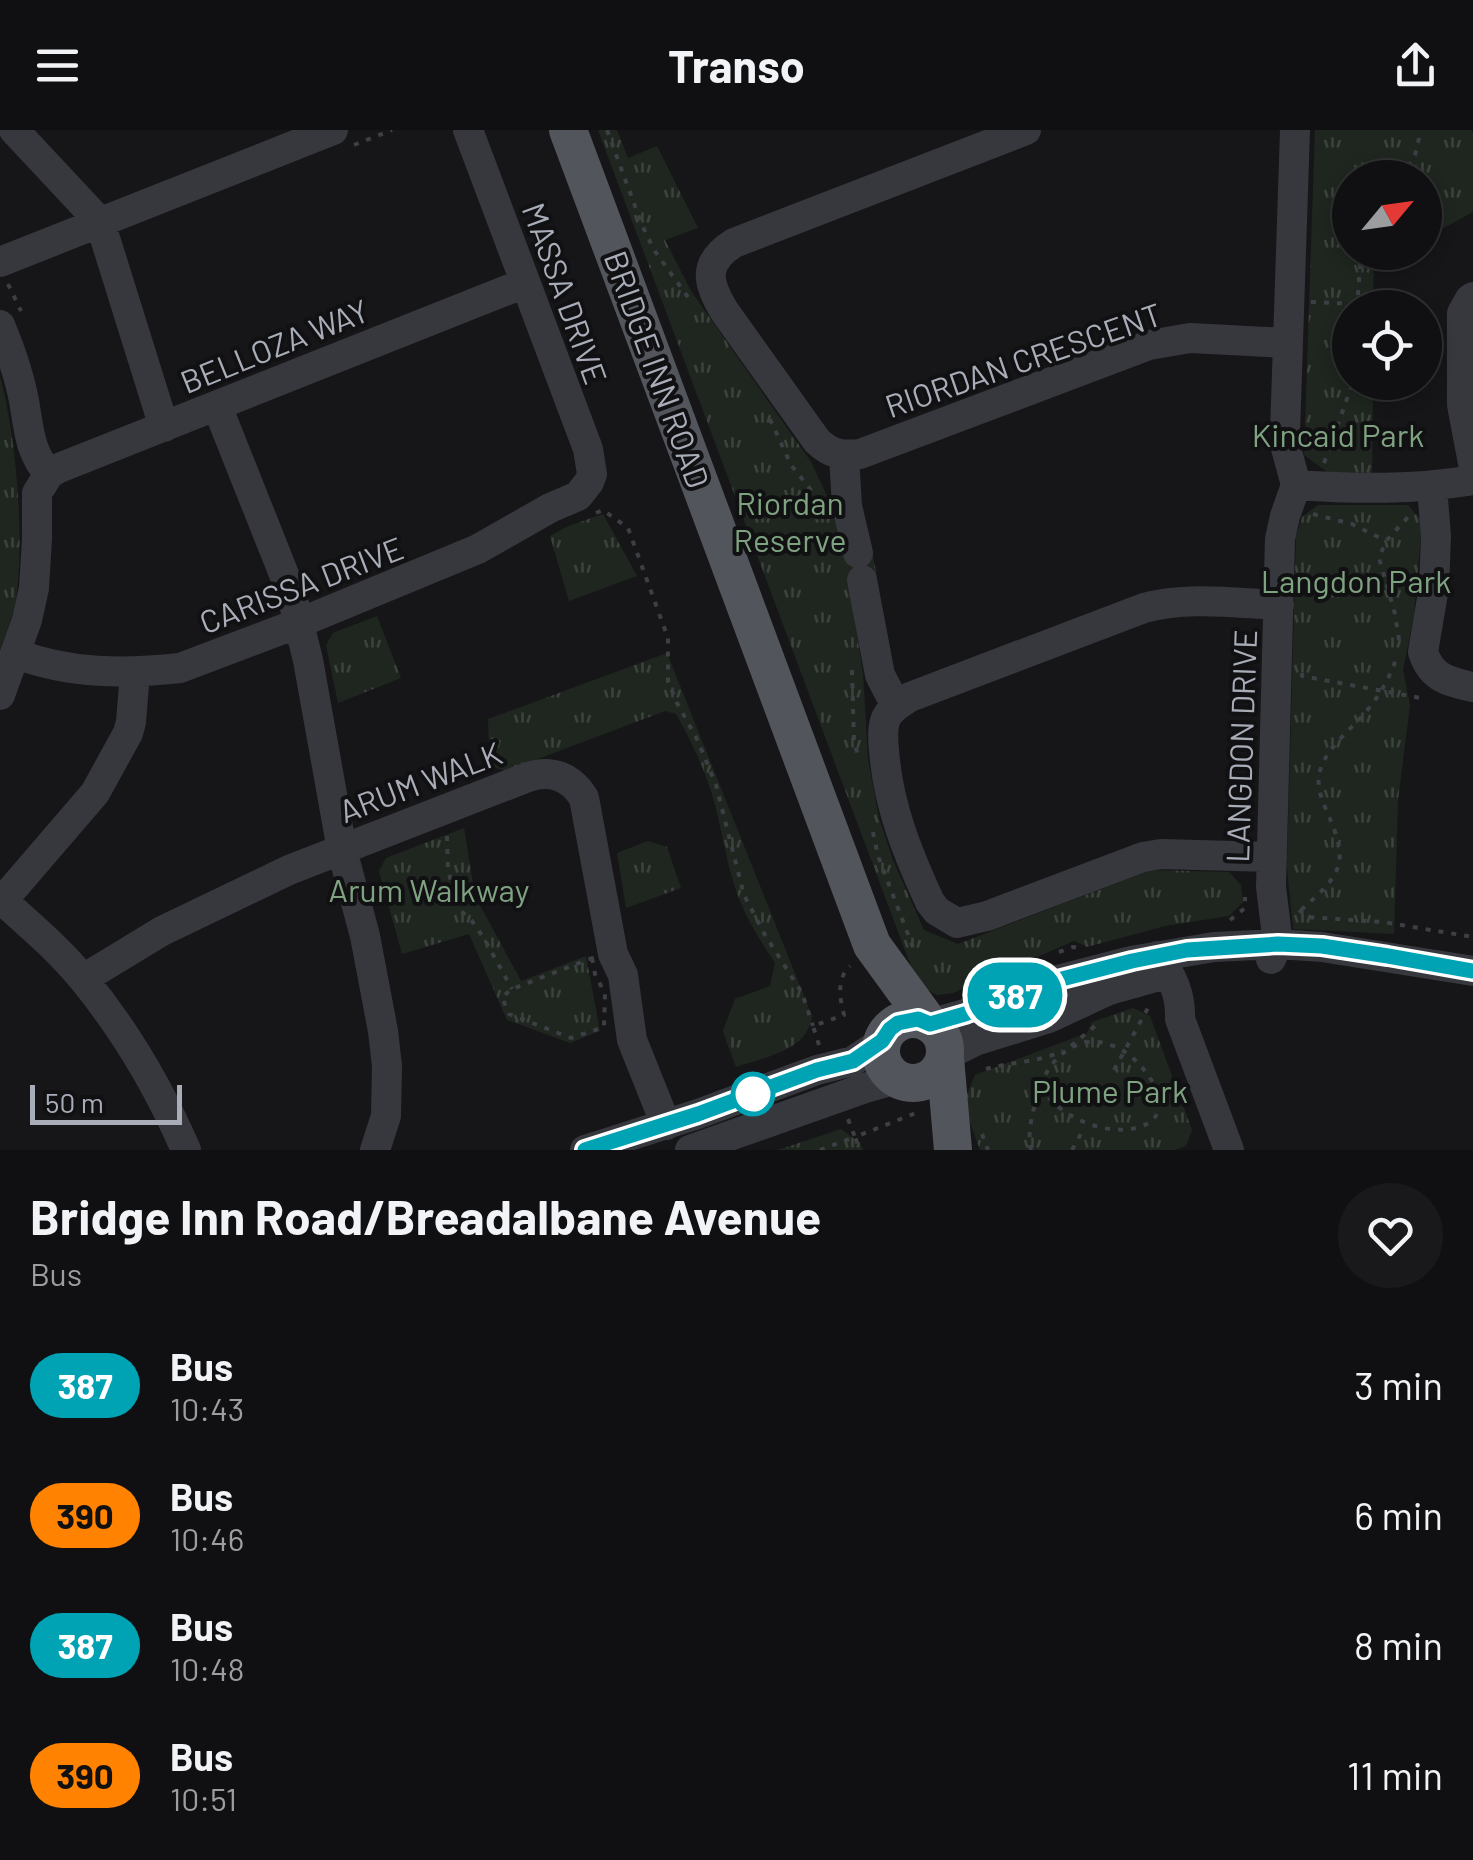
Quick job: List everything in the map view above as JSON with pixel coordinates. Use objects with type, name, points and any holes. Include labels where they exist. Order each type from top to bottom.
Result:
[{"type":"main road","name":"BRIDGE INN ROAD","points":[[568,130],[872,945],[937,1040]]},
{"type":"main road","name":"BRIDGE INN ROAD","points":[[872,945],[883,1039]]},
{"type":"main road","points":[[918,1019],[937,1040],[950,1150],[883,1062],[883,1039],[898,1023],[918,1019]]},
{"type":"main road","points":[[898,1080],[918,1083],[935,1075],[937,1040]]},
{"type":"street","points":[[14,130],[100,222],[164,427]]},
{"type":"street","points":[[0,262],[333,130]]},
{"type":"street","name":"MASSA DRIVE","points":[[468,130],[588,450],[592,463],[584,489]]},
{"type":"street","points":[[896,706],[880,675],[848,506],[844,456],[830,453],[817,441],[725,312],[714,294],[711,264],[734,242],[1026,130]]},
{"type":"street","name":"LANGDON DRIVE","points":[[1270,949],[1264,912],[1271,872],[1280,539],[1285,516],[1310,499],[1286,448],[1285,433],[1295,130]]},
{"type":"street","name":"BELLOZA WAY","points":[[50,474],[526,284]]},
{"type":"street","points":[[1473,298],[1462,314],[1462,406],[1473,462]]},
{"type":"street","points":[[0,325],[16,370],[30,440],[40,463],[50,474],[37,493],[34,588],[17,654],[0,696]]},
{"type":"street","name":"RIORDAN CRESCENT","points":[[844,456],[860,454],[1149,345],[1190,338],[1287,342]]},
{"type":"street","points":[[217,406],[300,623],[342,850],[377,989],[387,1066],[386,1116],[375,1150]]},
{"type":"street","points":[[1310,499],[1366,489],[1432,487],[1473,480]]},
{"type":"street","points":[[1432,487],[1436,536],[1434,587],[1423,652],[1433,673],[1473,687]]},
{"type":"street","name":"CARISSA DRIVE","points":[[17,654],[63,668],[134,673],[180,668],[460,559],[584,489]]},
{"type":"street","points":[[1271,872],[1161,854],[987,916],[958,922],[936,910],[930,902],[902,836],[890,800],[883,735],[886,718],[910,697],[1162,603],[1279,605]]},
{"type":"street","points":[[134,673],[128,733],[95,792],[2,899],[83,979],[130,1047],[186,1150]]},
{"type":"street","name":"ARUM WALK","points":[[83,979],[162,931],[290,870],[539,773],[561,776],[584,798],[632,1040],[666,1126]]},
{"type":"street","points":[[937,1040],[965,1014],[1050,982],[1155,983],[1270,949],[1355,952],[1473,971]]},
{"type":"street","points":[[1155,983],[1180,1004],[1167,1016],[1229,1150]]},
{"type":"street","points":[[584,1150],[853,1061],[883,1039]]},
{"type":"street","points":[[690,1150],[898,1080]]},
{"type":"street","points":[[386,1116],[399,1150]]},
{"type":"path","points":[[607,130],[648,237],[695,307]]},
{"type":"path","points":[[1413,160],[1421,130]]},
{"type":"path","points":[[1288,301],[1332,304]]},
{"type":"path","points":[[1307,523],[1310,499],[1346,400]]},
{"type":"path","points":[[766,410],[792,464],[824,508]]},
{"type":"path","points":[[584,489],[586,518],[603,510],[628,528],[668,638],[668,681],[716,785],[744,895],[802,993],[813,1026]]},
{"type":"path","points":[[1310,499],[1386,541]]},
{"type":"path","points":[[1411,510],[1386,541],[1379,558],[1399,641],[1393,669],[1360,720],[1329,753],[1318,778],[1338,838],[1340,862],[1329,883],[1301,910],[1307,917],[1383,922],[1473,937]]},
{"type":"path","points":[[851,657],[854,742],[860,761]]},
{"type":"path","points":[[1302,657],[1302,676],[1426,699]]},
{"type":"path","points":[[872,821],[878,856],[911,943]]},
{"type":"path","points":[[432,838],[448,832],[448,871],[460,910],[485,940],[512,989]]},
{"type":"path","points":[[592,958],[604,994],[604,1026],[571,1038],[510,1014],[502,997],[512,989],[592,958]]},
{"type":"path","points":[[1155,983],[1167,1016]]},
{"type":"path","points":[[1114,1070],[1155,983]]},
{"type":"path","points":[[1031,1150],[1030,1122],[1040,1088],[1054,1061],[1104,1019]]},
{"type":"path","points":[[986,1069],[1042,1059],[1098,1041],[1126,1050],[1151,1078],[1157,1094],[1155,1119],[1140,1134]]},
{"type":"path","points":[[1040,1088],[1056,1110],[1083,1130],[1072,1150]]},
{"type":"path","points":[[820,1150],[855,1137],[860,1150]]},
{"type":"green space","name":"Riordan Reserve","points":[[598,130],[617,130],[628,158],[657,146],[698,228],[665,240],[691,291],[811,462],[833,509],[872,550],[877,577],[849,583],[863,674],[868,759],[879,818],[924,930],[958,944],[1151,870],[1229,872],[1241,885],[1243,902],[1229,916],[1165,926],[1087,947],[1074,941],[953,993],[937,995],[918,985]]},
{"type":"green space","name":"Kincaid Park","points":[[1315,130],[1471,130],[1473,212],[1442,229],[1442,160],[1332,160],[1332,270],[1374,270],[1373,290],[1332,290],[1332,400],[1373,400],[1372,475],[1330,474],[1304,455]]},
{"type":"green space","points":[[0,376],[14,456],[20,546],[15,605],[0,650]]},
{"type":"green space","name":"Langdon Park","points":[[1318,505],[1408,505],[1422,521],[1414,615],[1403,670],[1410,705],[1398,800],[1394,934],[1293,929],[1287,867],[1296,537],[1302,517]]},
{"type":"green space","points":[[603,514],[637,576],[569,601],[550,536]]},
{"type":"green space","points":[[377,616],[401,678],[338,703],[326,645],[333,633]]},
{"type":"green space","points":[[667,653],[812,1016],[809,1028],[794,1045],[736,1067],[723,1031],[735,999],[770,986],[775,963],[740,901],[710,790],[676,714],[665,711],[506,771],[490,766],[488,719]]},
{"type":"green space","name":"Arum Walkway","points":[[464,828],[475,896],[521,981],[586,956],[600,1031],[570,1043],[507,1020],[469,934],[402,954],[379,871],[386,858]]},
{"type":"green space","points":[[648,841],[667,847],[681,888],[626,908],[617,853]]},
{"type":"green space","name":"Plume Park","points":[[1133,1008],[1150,1016],[1192,1130],[1186,1146],[1175,1150],[980,1150],[963,1104],[975,1075],[1087,1033],[1092,1022]]},
{"type":"green space","points":[[841,1129],[863,1150],[778,1150]]},
{"type":"bus line","name":"387","points":[[585,1150],[853,1061],[882,1041],[898,1023],[918,1019],[930,1024],[1050,982],[1132,961],[1187,950],[1278,944],[1322,946],[1473,971]]}]
